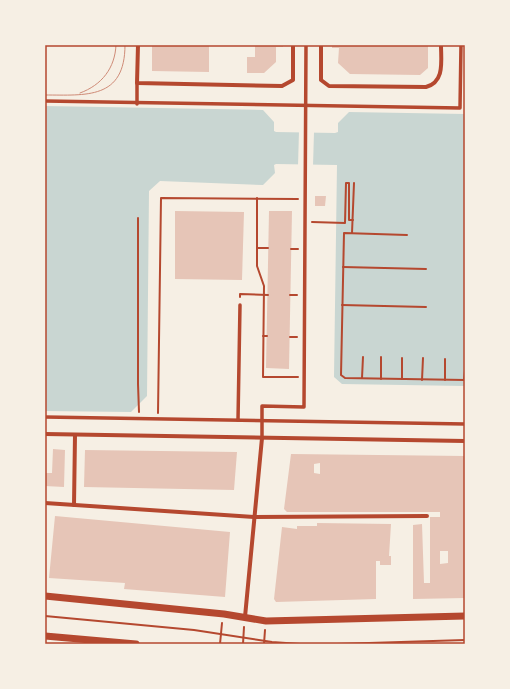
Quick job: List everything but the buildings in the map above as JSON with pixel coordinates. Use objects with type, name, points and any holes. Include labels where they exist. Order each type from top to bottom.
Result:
[{"type":"street","points":[[137,104],[138,45]]},
{"type":"street","points":[[137,83],[282,86],[293,80],[293,45]]},
{"type":"street","points":[[245,617],[262,438],[262,406],[304,407],[306,45]]},
{"type":"street","points":[[321,45],[321,80],[329,86],[426,87],[437,82],[440,72],[441,45]]},
{"type":"street","points":[[45,101],[137,104],[460,108],[461,45]]},
{"type":"street","points":[[238,420],[240,305]]},
{"type":"street","points":[[45,417],[465,424]]},
{"type":"street","points":[[45,434],[465,441]]},
{"type":"street","points":[[74,505],[75,435]]},
{"type":"street","points":[[45,503],[254,517],[427,516]]},
{"type":"street","points":[[45,596],[224,614],[266,621],[465,616]]},
{"type":"street","points":[[45,636],[136,644]]},
{"type":"path","points":[[305,222],[345,223],[346,183],[350,183],[349,220],[353,220]]},
{"type":"path","points":[[352,233],[354,183]]},
{"type":"path","points":[[158,419],[161,198],[305,199]]},
{"type":"path","points":[[257,198],[257,266],[264,286],[262,377],[304,377]]},
{"type":"path","points":[[138,218],[138,384],[140,404]]},
{"type":"path","points":[[407,235],[344,233],[341,375],[345,378],[465,380],[465,371]]},
{"type":"path","points":[[257,248],[268,248]]},
{"type":"path","points":[[343,267],[426,269]]},
{"type":"path","points":[[240,298],[240,294],[268,295]]},
{"type":"path","points":[[342,305],[426,307]]},
{"type":"path","points":[[362,378],[363,357]]},
{"type":"path","points":[[381,379],[382,357]]},
{"type":"path","points":[[402,358],[402,379]]},
{"type":"path","points":[[422,380],[423,358]]},
{"type":"path","points":[[445,359],[445,380]]},
{"type":"path","points":[[220,644],[224,614]]},
{"type":"path","points":[[45,616],[194,630],[264,642],[300,644]]},
{"type":"path","points":[[264,642],[266,621]]},
{"type":"path","points":[[243,638],[243,644]]},
{"type":"path","points":[[337,644],[465,640]]},
{"type":"shaded area","points":[[45,106],[263,110],[274,122],[274,131],[276,132],[335,133],[338,132],[338,123],[349,112],[465,114],[465,386],[342,384],[334,377],[337,165],[276,164],[274,165],[275,173],[263,185],[160,181],[149,191],[147,396],[131,412],[45,411]]},
{"type":"pier","points":[[299,131],[314,132],[313,166],[298,166]]},
{"type":"tram line","points":[[80,93],[88,90],[106,75],[113,61],[116,45]]},
{"type":"tram line","points":[[45,95],[88,94],[100,91],[110,85],[118,76],[123,63],[125,45]]}]
